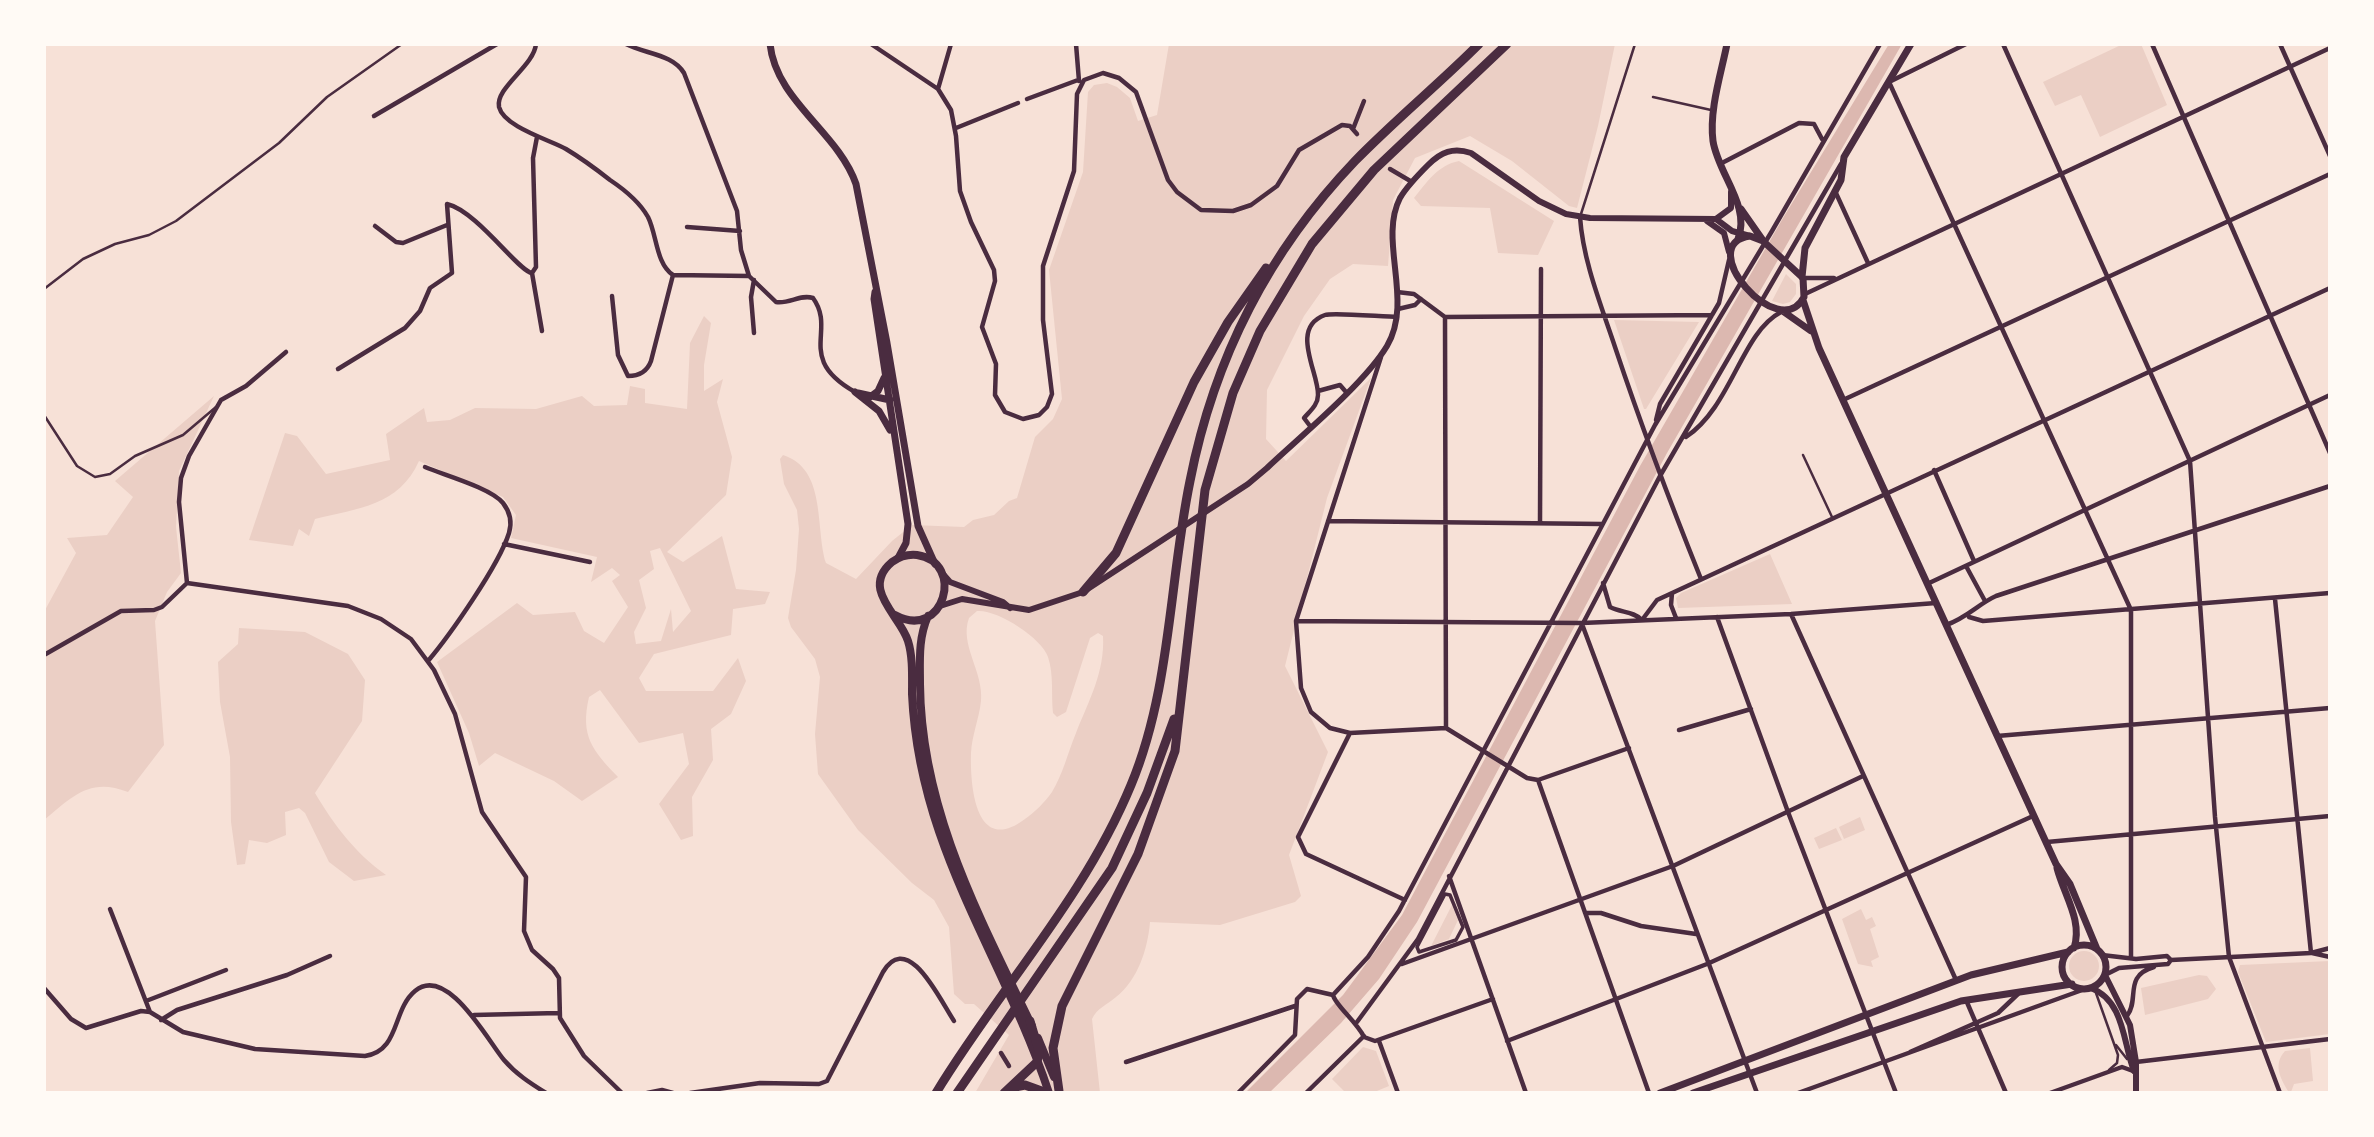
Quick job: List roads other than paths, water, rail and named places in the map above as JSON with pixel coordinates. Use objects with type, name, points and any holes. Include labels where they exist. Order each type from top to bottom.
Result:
[{"type":"highway","points":[[1083,592],[1116,553],[1194,382],[1254,282],[1356,160],[1479,44]]},
{"type":"highway","points":[[1006,1091],[1025,1085],[1054,1093],[1057,1021],[1071,987],[1138,854],[1175,751],[1178,706],[1205,490],[1233,393],[1265,321],[1312,244],[1374,170],[1507,44]]},
{"type":"highway","points":[[936,1093],[994,1003],[1074,895],[1112,828],[1132,784],[1147,741],[1157,695],[1189,482],[1199,441],[1229,352],[1279,253]]},
{"type":"highway","points":[[957,1093],[976,1061],[1086,910],[1112,868],[1131,832],[1162,757],[1178,706]]},
{"type":"highway","points":[[1006,1091],[1038,1062],[1039,1051],[1027,1025]]},
{"type":"main road","points":[[770,44],[774,61],[785,84],[852,172],[918,526],[942,573],[945,588],[940,606],[929,616],[913,621],[895,615]]},
{"type":"main road","points":[[1727,44],[1714,111],[1713,139],[1741,220],[1739,237],[1729,256],[1737,276],[1769,307],[1782,312],[1811,331]]},
{"type":"main road","points":[[1912,44],[1844,158],[1841,180],[1805,247],[1802,277],[1804,297],[1811,331],[2056,864],[2077,929],[2063,971],[2072,984]]},
{"type":"main road","points":[[1734,200],[1761,238],[1802,277]]},
{"type":"main road","points":[[1739,237],[1761,238]]},
{"type":"main road","points":[[875,291],[874,299],[908,524],[906,543],[898,559],[886,569],[880,584],[882,600],[895,615],[909,645],[917,745],[934,822],[959,889],[998,963]]},
{"type":"main road","points":[[1782,312],[1793,310],[1804,297]]},
{"type":"main road","points":[[870,397],[881,388],[885,374]]},
{"type":"main road","points":[[855,392],[889,399]]},
{"type":"main road","points":[[855,392],[879,411],[895,441]]},
{"type":"main road","points":[[889,399],[900,419]]},
{"type":"main road","points":[[898,559],[916,555],[936,565]]},
{"type":"main road","points":[[929,616],[920,652],[922,726],[928,770],[952,852],[1054,1093]]},
{"type":"main road","points":[[1693,1093],[1966,1000],[2072,984],[2091,989],[2105,975],[2099,952],[2070,884],[2056,864]]},
{"type":"main road","points":[[1660,1093],[1956,981],[2083,946],[2099,952]]},
{"type":"main road","points":[[1038,1062],[1054,1093]]},
{"type":"street","points":[[374,116],[497,44]]},
{"type":"street","points":[[536,44],[531,59],[501,96],[499,106],[507,117],[537,137],[576,156],[638,203],[653,228],[663,265],[673,275],[752,277]]},
{"type":"street","points":[[626,44],[646,54],[676,62],[684,73],[728,184],[740,231],[741,250],[752,277],[776,302],[785,303],[804,296],[813,298],[818,310],[824,363],[833,378],[855,392]]},
{"type":"street","points":[[871,44],[938,89],[951,110],[956,128],[960,191],[971,222],[994,270],[995,281],[984,312],[982,327],[996,364],[995,396],[1005,412],[1023,419],[1039,415],[1047,407],[1052,394],[1042,320],[1043,266],[1074,171],[1079,82],[1076,44]]},
{"type":"street","points":[[938,89],[951,44]]},
{"type":"street","points":[[1334,995],[1368,957],[1405,900],[1654,425],[1772,231],[1880,44]]},
{"type":"street","points":[[1966,44],[1889,82],[2131,610],[2131,958]]},
{"type":"street","points":[[2003,44],[2190,461],[2216,825],[2229,957],[2280,1093]]},
{"type":"street","points":[[2152,44],[2330,453]]},
{"type":"street","points":[[2280,44],[2330,156]]},
{"type":"street","points":[[1804,297],[1868,263],[2330,48]]},
{"type":"street","points":[[1027,99],[1103,73],[1129,84],[1136,92],[1168,180],[1177,192],[1201,210],[1233,211],[1251,205],[1277,186],[1299,150],[1342,125],[1353,129],[1357,134]]},
{"type":"street","points":[[1353,129],[1364,101]]},
{"type":"street","points":[[956,128],[1018,103]]},
{"type":"street","points":[[1720,164],[1807,121],[1814,124],[1823,140]]},
{"type":"street","points":[[537,137],[533,158],[536,267],[532,273],[542,331]]},
{"type":"street","points":[[1629,748],[1538,780],[1527,778],[1446,728],[1350,733],[1330,728],[1311,712],[1301,688],[1296,621],[1383,352],[1398,317],[1395,218],[1401,198],[1412,182],[1440,155],[1459,150],[1475,155],[1548,206],[1580,217],[1716,219],[1728,212],[1734,200]]},
{"type":"street","points":[[1357,1022],[1418,939],[1659,474],[1685,437],[1844,158]]},
{"type":"street","points":[[1390,169],[1412,182]]},
{"type":"street","points":[[1843,400],[2330,174]]},
{"type":"street","points":[[1835,191],[1868,263]]},
{"type":"street","points":[[338,369],[405,328],[420,311],[430,288],[452,273],[445,207],[450,203],[487,229],[523,270],[532,273]]},
{"type":"street","points":[[1580,217],[1582,240],[1646,441],[1701,579]]},
{"type":"street","points":[[1716,219],[1739,237]]},
{"type":"street","points":[[1654,425],[1660,404],[1721,296],[1729,256],[1724,233],[1706,220]]},
{"type":"street","points":[[375,226],[396,242],[403,243],[447,225]]},
{"type":"street","points":[[687,227],[740,231]]},
{"type":"street","points":[[1540,522],[1541,269]]},
{"type":"street","points":[[612,296],[620,364],[628,376],[637,375],[647,370],[651,362],[673,275]]},
{"type":"street","points":[[752,277],[754,334]]},
{"type":"street","points":[[1802,277],[1838,278]]},
{"type":"street","points":[[1642,620],[1657,600],[2330,288]]},
{"type":"street","points":[[1397,292],[1413,294],[1445,317],[1712,315]]},
{"type":"street","points":[[1398,309],[1415,305],[1421,299]]},
{"type":"street","points":[[1685,437],[1712,414],[1763,324],[1782,312]]},
{"type":"street","points":[[1310,426],[1304,418],[1314,406],[1318,391],[1306,346],[1316,321],[1326,314],[1398,317]]},
{"type":"street","points":[[1445,317],[1448,524],[1446,728]]},
{"type":"street","points":[[187,583],[179,502],[181,478],[217,407],[228,394],[246,386],[286,352]]},
{"type":"street","points":[[940,606],[962,599],[1012,610],[1043,607],[1083,592],[1245,486],[1346,392],[1383,352]]},
{"type":"street","points":[[1318,391],[1340,385],[1346,392]]},
{"type":"street","points":[[1927,584],[2330,394]]},
{"type":"street","points":[[425,467],[501,500],[508,512],[510,525],[504,544],[456,623],[428,661]]},
{"type":"street","points":[[1934,470],[1974,561]]},
{"type":"street","points":[[1946,625],[1968,617],[1985,601],[2330,486]]},
{"type":"street","points":[[1328,521],[1602,524]]},
{"type":"street","points":[[504,544],[590,562]]},
{"type":"street","points":[[1965,566],[1985,601]]},
{"type":"street","points":[[942,573],[950,582],[1003,602],[1012,610]]},
{"type":"street","points":[[1603,582],[1610,607],[1621,612],[1634,613],[1642,620]]},
{"type":"street","points":[[44,655],[121,611],[153,610],[162,607],[187,583]]},
{"type":"street","points":[[187,583],[348,606],[395,627],[411,639],[428,661],[455,714],[482,812],[526,877],[524,931],[532,950],[559,978],[558,1013],[571,1040],[622,1093]]},
{"type":"street","points":[[1672,593],[1671,605],[1676,618]]},
{"type":"street","points":[[1968,617],[1983,621],[2330,593]]},
{"type":"street","points":[[2275,599],[2300,819],[2311,953]]},
{"type":"street","points":[[1296,621],[1580,623],[1791,614],[1936,603]]},
{"type":"street","points":[[1791,614],[1956,981]]},
{"type":"street","points":[[1717,617],[1788,812],[1896,1093]]},
{"type":"street","points":[[1580,623],[1757,1093]]},
{"type":"street","points":[[1997,736],[2330,708]]},
{"type":"street","points":[[1679,730],[1751,709]]},
{"type":"street","points":[[1350,733],[1298,836],[1306,854],[1405,900]]},
{"type":"street","points":[[1401,964],[1673,866],[1863,776]]},
{"type":"street","points":[[1538,780],[1649,1093]]},
{"type":"street","points":[[1507,1041],[1707,964],[2034,815]]},
{"type":"street","points":[[2046,842],[2330,816]]},
{"type":"street","points":[[1449,875],[1526,1093]]},
{"type":"street","points":[[1445,894],[1450,895],[1463,927],[1456,940],[1418,951],[1445,894]]},
{"type":"street","points":[[110,908],[150,1012]]},
{"type":"street","points":[[1585,913],[1601,913],[1641,926],[1696,934]]},
{"type":"street","points":[[2127,1016],[2131,1011],[2133,988],[2139,975],[2171,960],[2311,953],[2330,948]]},
{"type":"street","points":[[2099,952],[2131,958],[2167,956],[2171,960]]},
{"type":"street","points":[[2311,953],[2330,957]]},
{"type":"street","points":[[161,1020],[177,1010],[287,975],[330,956]]},
{"type":"street","points":[[690,1093],[760,1083],[819,1084],[827,1081],[886,967],[899,958],[911,960],[918,968],[954,1021]]},
{"type":"street","points":[[2134,1072],[2136,1062],[2127,1016],[2105,975],[2119,968],[2161,964]]},
{"type":"street","points":[[146,1001],[226,970]]},
{"type":"street","points":[[44,988],[71,1019],[86,1028],[141,1011],[150,1012],[183,1032],[255,1049],[365,1056],[387,1046],[412,995],[425,986],[433,986],[452,995],[473,1015],[517,1074],[546,1093]]},
{"type":"street","points":[[1238,1093],[1294,1035],[1297,999],[1307,989],[1334,995]]},
{"type":"street","points":[[1798,1093],[2091,989],[2120,1019],[2134,1072],[2136,1093]]},
{"type":"street","points":[[1906,1055],[1998,1013],[2019,992]]},
{"type":"street","points":[[1334,995],[1335,1001],[1357,1022],[1364,1036],[1379,1041],[1493,999]]},
{"type":"street","points":[[1966,1000],[2006,1093]]},
{"type":"street","points":[[1126,1062],[1295,1006]]},
{"type":"street","points":[[473,1015],[558,1013]]},
{"type":"street","points":[[1306,1093],[1364,1036]]},
{"type":"street","points":[[2136,1062],[2330,1039]]},
{"type":"street","points":[[1379,1041],[1398,1093]]},
{"type":"street","points":[[1001,1053],[1009,1066]]},
{"type":"street","points":[[2050,1093],[2122,1067],[2134,1072]]},
{"type":"street","points":[[647,1093],[662,1090],[673,1093]]},
{"type":"lane","points":[[44,289],[83,259],[115,244],[149,235],[176,221],[279,143],[327,97],[402,44]]},
{"type":"lane","points":[[1580,217],[1635,44]]},
{"type":"lane","points":[[1653,97],[1714,111]]},
{"type":"lane","points":[[44,415],[83,472],[102,476],[116,471],[135,456],[184,435],[217,407]]},
{"type":"lane","points":[[1803,456],[1832,517]]},
{"type":"lane","points":[[2091,989],[2118,1055],[2117,1063],[2102,1075]]},
{"type":"lane","points":[[2114,1043],[2134,1072]]}]
